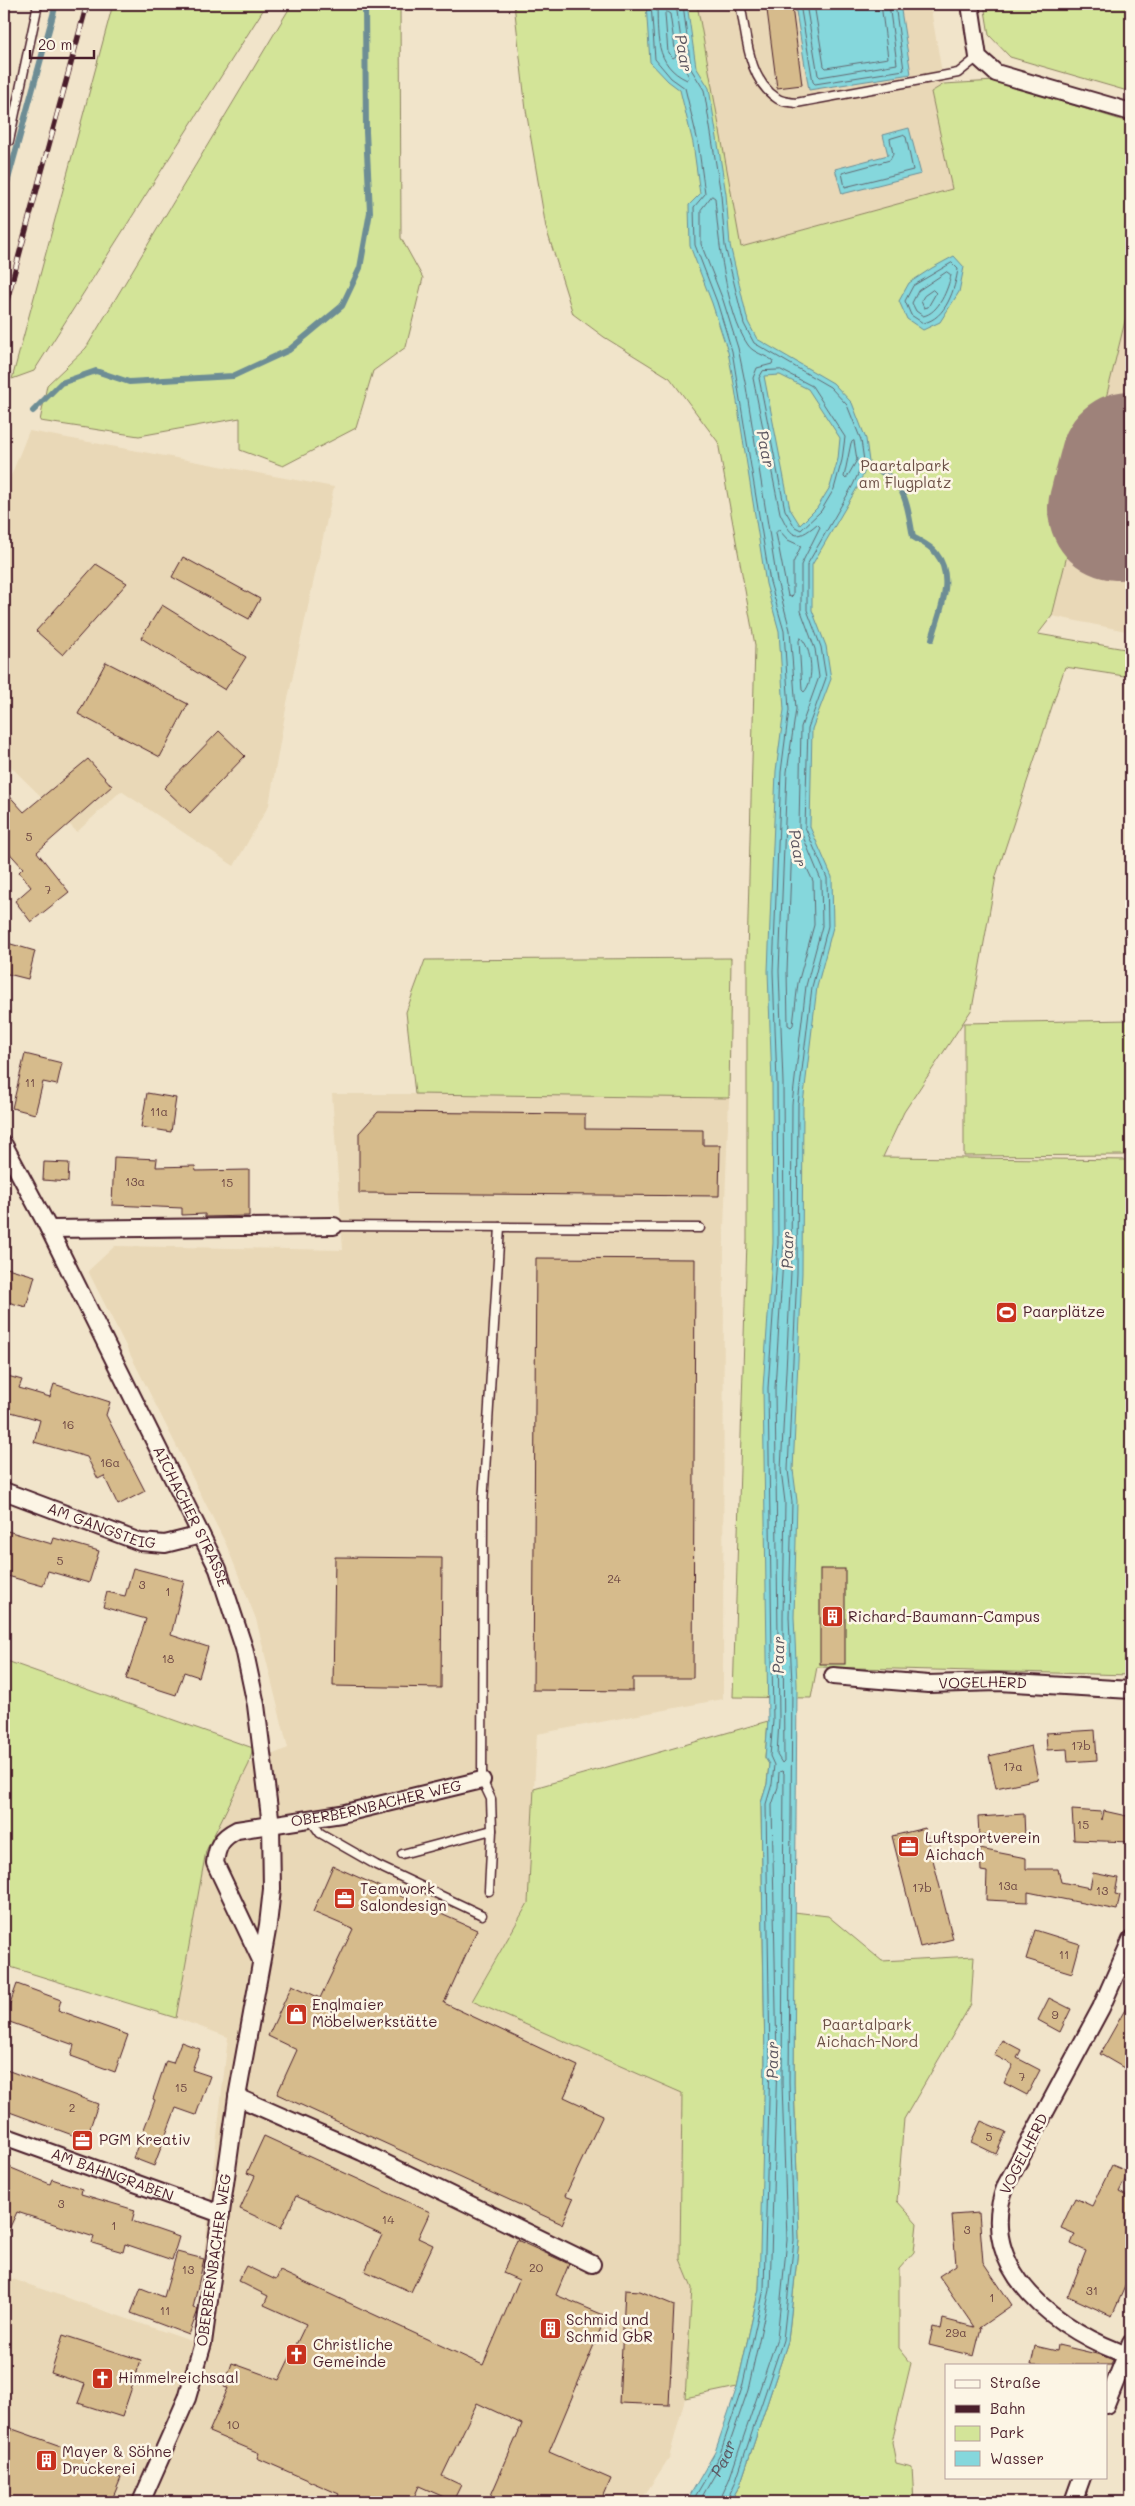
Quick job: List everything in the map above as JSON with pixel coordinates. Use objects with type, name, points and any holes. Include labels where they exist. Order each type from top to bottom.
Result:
[{"type":"street","points":[[970,4],[978,57],[996,73],[1131,112]]},
{"type":"street","name":"AICHACHER STRASSE","points":[[4,1145],[50,1229],[218,1569],[246,1654],[256,1705],[271,1825]]},
{"type":"street","points":[[50,1229],[334,1226]]},
{"type":"street","name":"AM GANGSTEIG","points":[[4,1491],[140,1542],[165,1544],[201,1535]]},
{"type":"street","name":"VOGELHERD","points":[[833,1676],[928,1684],[999,1682],[1131,1690]]},
{"type":"street","name":"OBERBERNBACHER WEG","points":[[261,1960],[215,1863],[217,1848],[223,1837],[237,1830],[341,1814],[482,1780]]},
{"type":"street","name":"OBERBERNBACHER WEG","points":[[141,2502],[187,2398],[197,2369],[208,2311],[237,2097],[268,1925],[272,1889],[271,1825]]},
{"type":"street","name":"VOGELHERD","points":[[1130,2351],[1104,2346],[1050,2315],[1024,2289],[1009,2266],[1002,2242],[999,2218],[1000,2200],[1006,2185],[1102,2004],[1131,1940]]},
{"type":"street","points":[[237,2097],[362,2152],[592,2264]]},
{"type":"street","name":"AM BAHNGRABEN","points":[[4,2136],[221,2214]]},
{"type":"street","points":[[1108,2400],[1130,2351]]},
{"type":"street","points":[[1074,2502],[1082,2478]]},
{"type":"lane","points":[[9,141],[38,4]]},
{"type":"lane","points":[[740,4],[754,70],[766,89],[779,100],[796,103],[958,73],[978,57]]},
{"type":"lane","points":[[334,1226],[700,1228]]},
{"type":"lane","points":[[489,1890],[492,1830],[491,1799],[482,1780],[483,1504],[500,1226]]},
{"type":"lane","points":[[310,1819],[320,1833],[376,1865],[482,1915]]},
{"type":"lane","points":[[402,1854],[492,1830]]},
{"type":"shaded area","points":[[697,4],[930,4],[944,84],[931,92],[953,189],[740,247]]},
{"type":"shaded area","points":[[1131,297],[1131,632],[1052,616]]},
{"type":"shaded area","points":[[29,431],[334,487],[287,703],[269,805],[234,866],[121,791],[77,832],[4,760],[4,493]]},
{"type":"shaded area","points":[[332,1094],[553,1094],[729,1098],[724,1228],[723,1699],[537,1734],[528,1903],[472,2000],[682,2093],[680,2259],[692,2288],[685,2398],[669,2458],[640,2502],[4,2502],[4,2276],[194,2342],[228,2037],[176,2018],[206,1851],[249,1764],[288,1748],[256,1619],[226,1544],[88,1271],[115,1246],[343,1250]]},
{"type":"green space","points":[[113,4],[267,4],[34,371],[12,379]]},
{"type":"green space","points":[[292,4],[400,4],[401,238],[423,278],[406,347],[373,371],[356,428],[283,466],[240,450],[240,418],[139,436],[40,421],[47,385],[86,348]]},
{"type":"green space","name":"Paartalpark am Flugplatz","points":[[514,4],[697,4],[741,247],[952,189],[931,92],[944,84],[995,81],[1131,123],[1131,297],[1052,616],[1038,634],[1131,650],[1131,677],[1065,667],[996,876],[972,1009],[904,1112],[883,1157],[1131,1160],[1131,1675],[817,1667],[811,1698],[733,1697],[747,1240],[747,956],[755,645],[718,442],[670,378],[604,337],[573,314],[546,228],[526,110]]},
{"type":"green space","points":[[984,4],[1131,4],[1131,92],[1010,57],[989,35]]},
{"type":"green space","points":[[731,958],[729,1098],[415,1094],[406,1012],[425,960]]},
{"type":"green space","points":[[1131,1020],[1131,1155],[964,1156],[964,1023]]},
{"type":"green space","points":[[4,1660],[253,1748],[249,1764],[206,1851],[176,2018],[4,1965]]},
{"type":"green space","points":[[768,1721],[765,1757],[769,1764],[767,1784],[761,1803],[765,2062],[759,2289],[737,2387],[685,2398],[692,2288],[680,2259],[682,2093],[472,2001],[528,1903],[534,1788]]},
{"type":"green space","name":"Paartalpark Aichach-Nord","points":[[794,1912],[828,1916],[882,1961],[974,1956],[971,2004],[904,2119],[897,2201],[917,2223],[914,2252],[899,2269],[899,2348],[911,2363],[892,2442],[896,2463],[912,2467],[914,2502],[730,2502],[740,2485],[788,2341],[799,2240],[794,2083]]},
{"type":"water","name":"Paar","points":[[646,4],[687,4],[696,67],[709,88],[726,194],[730,245],[748,322],[757,339],[833,383],[852,403],[866,439],[869,462],[857,488],[812,565],[812,610],[826,646],[831,679],[812,729],[810,827],[832,877],[833,927],[817,987],[803,1104],[802,1273],[793,1470],[797,1501],[794,1617],[797,1684],[794,2083],[799,2240],[788,2341],[740,2485],[730,2502],[686,2502],[715,2452],[737,2387],[759,2289],[765,2062],[761,1803],[767,1784],[769,1764],[765,1758],[768,1721],[763,1388],[773,1243],[772,1083],[768,971],[776,771],[784,710],[779,631],[766,584],[728,352],[690,246],[689,205],[700,194],[693,143],[680,90],[668,81],[650,62]],"holes":[[[780,375],[808,389],[840,438],[838,459],[830,487],[817,508],[800,525],[790,509],[764,376]]]},
{"type":"water","points":[[900,4],[911,74],[809,90],[795,5]]},
{"type":"water","points":[[909,128],[921,174],[842,194],[835,169],[888,155],[883,135]]},
{"type":"water","points":[[954,256],[964,267],[959,292],[940,322],[923,330],[907,319],[899,301],[909,283]]},
{"type":"building","points":[[792,7],[802,85],[777,88],[767,10]]},
{"type":"building","points":[[183,557],[260,599],[249,619],[172,577]]},
{"type":"building","points":[[96,564],[127,583],[63,655],[36,631]]},
{"type":"building","points":[[162,605],[246,657],[225,690],[141,638]]},
{"type":"building","points":[[106,662],[188,704],[160,757],[78,714]]},
{"type":"building","points":[[219,731],[245,756],[190,813],[164,788]]},
{"type":"building","points":[[88,759],[112,786],[37,852],[69,892],[31,922],[15,901],[31,887],[19,872],[23,868],[4,847],[4,790],[24,812]]},
{"type":"building","points":[[4,942],[35,951],[28,979],[4,973]]},
{"type":"building","points":[[25,1054],[62,1063],[57,1085],[43,1082],[35,1114],[12,1108]]},
{"type":"building","points":[[147,1093],[176,1098],[171,1132],[141,1127]]},
{"type":"building","points":[[378,1112],[585,1114],[585,1129],[703,1130],[703,1145],[720,1145],[719,1196],[359,1193],[359,1133]]},
{"type":"building","points":[[114,1157],[157,1159],[156,1167],[195,1166],[196,1171],[249,1170],[249,1216],[205,1217],[205,1214],[182,1215],[182,1208],[112,1205]]},
{"type":"building","points":[[44,1162],[69,1163],[68,1182],[43,1180]]},
{"type":"building","points":[[536,1258],[695,1259],[693,1678],[633,1678],[633,1691],[533,1690]]},
{"type":"building","points":[[4,1267],[35,1276],[26,1307],[4,1301]]},
{"type":"building","points":[[4,1375],[22,1380],[19,1388],[50,1397],[54,1384],[110,1402],[106,1415],[145,1491],[118,1505],[104,1476],[98,1479],[87,1457],[34,1442],[40,1420],[11,1412],[7,1425],[4,1424]]},
{"type":"building","points":[[4,1530],[52,1544],[54,1538],[99,1551],[89,1583],[48,1571],[43,1586],[4,1575]]},
{"type":"building","points":[[335,1557],[442,1558],[441,1688],[333,1686]]},
{"type":"building","points":[[133,1568],[184,1581],[171,1635],[208,1647],[199,1677],[184,1672],[176,1695],[126,1679],[146,1619],[103,1607],[107,1592],[125,1596]]},
{"type":"building","name":"Richard-Baumann-Campus","points":[[820,1569],[845,1569],[845,1664],[820,1664]]},
{"type":"building","points":[[1095,1730],[1097,1760],[1068,1762],[1067,1749],[1047,1750],[1046,1733]]},
{"type":"building","points":[[1031,1746],[1038,1779],[996,1788],[989,1756]]},
{"type":"building","points":[[1072,1810],[1101,1812],[1102,1820],[1104,1811],[1131,1817],[1131,1842],[1074,1840]]},
{"type":"building","points":[[1024,1814],[1025,1837],[979,1835],[978,1817]]},
{"type":"building","points":[[925,1828],[953,1939],[920,1947],[892,1836]]},
{"type":"building","points":[[980,1849],[1026,1858],[1026,1869],[1058,1869],[1061,1882],[1090,1888],[1093,1873],[1118,1878],[1115,1894],[1120,1895],[1117,1910],[1028,1892],[1028,1902],[986,1900],[987,1872],[981,1871]]},
{"type":"building","name":"Englmaier Möbelwerkstätte","points":[[333,1866],[477,1930],[444,2003],[578,2066],[564,2097],[603,2115],[565,2196],[573,2199],[562,2224],[277,2094],[297,2050],[268,2036],[292,1985],[320,1998],[353,1929],[313,1912]]},
{"type":"building","points":[[1035,1930],[1080,1944],[1072,1973],[1026,1959]]},
{"type":"building","points":[[17,1984],[61,2000],[58,2010],[128,2035],[115,2072],[71,2056],[74,2045],[4,2020]]},
{"type":"building","points":[[1049,1998],[1071,2009],[1060,2032],[1038,2020]]},
{"type":"building","points":[[1131,1999],[1131,2072],[1100,2054]]},
{"type":"building","points":[[1002,2040],[1021,2050],[1017,2058],[1040,2070],[1027,2095],[1004,2083],[1013,2065],[994,2055]]},
{"type":"building","points":[[181,2042],[200,2049],[192,2070],[210,2076],[196,2115],[176,2108],[154,2166],[133,2158],[155,2100],[153,2099],[166,2061],[173,2063]]},
{"type":"building","points":[[4,2069],[98,2104],[86,2140],[4,2110]]},
{"type":"building","points":[[981,2121],[1006,2132],[996,2154],[971,2142]]},
{"type":"building","points":[[264,2136],[430,2212],[418,2238],[433,2245],[411,2292],[365,2271],[382,2235],[296,2196],[281,2228],[240,2209],[255,2176],[247,2173]]},
{"type":"building","points":[[4,2165],[50,2184],[52,2179],[82,2189],[81,2194],[135,2210],[132,2221],[179,2237],[172,2260],[125,2244],[123,2252],[92,2243],[94,2237],[17,2212],[4,2240]]},
{"type":"building","points":[[1112,2165],[1129,2172],[1119,2192],[1131,2198],[1131,2273],[1112,2316],[1068,2296],[1086,2251],[1071,2244],[1075,2234],[1061,2228],[1075,2198],[1092,2206]]},
{"type":"building","points":[[979,2213],[983,2262],[1012,2305],[979,2328],[981,2328],[974,2356],[929,2345],[933,2327],[941,2329],[943,2319],[974,2327],[939,2276],[956,2265],[952,2215]]},
{"type":"building","points":[[517,2240],[569,2264],[556,2295],[606,2316],[549,2452],[611,2479],[601,2502],[488,2502],[522,2424],[477,2403],[442,2476],[461,2485],[453,2501],[419,2486],[412,2502],[335,2502],[339,2494],[257,2458],[259,2453],[209,2432],[228,2388],[224,2387],[232,2363],[279,2380],[306,2324],[264,2305],[268,2296],[238,2281],[246,2266],[276,2280],[280,2271],[483,2365],[519,2280],[503,2273]]},
{"type":"building","points":[[177,2252],[204,2259],[193,2308],[198,2309],[189,2335],[131,2313],[141,2288],[164,2297]]},
{"type":"building","points":[[625,2290],[640,2291],[674,2305],[669,2405],[619,2403]]},
{"type":"building","name":"Himmelreichsaal","points":[[63,2335],[141,2360],[122,2417],[78,2403],[85,2384],[51,2373]]},
{"type":"building","points":[[1058,2345],[1101,2355],[1113,2360],[1111,2365],[1031,2364],[1035,2346],[1057,2351]]},
{"type":"building","name":"Mayer & Söhne Druckerei","points":[[4,2426],[89,2456],[86,2466],[121,2478],[111,2502],[4,2502]]},
{"type":"waterway","points":[[4,194],[56,4]]},
{"type":"waterway","points":[[33,411],[61,383],[96,371],[129,382],[233,376],[289,350],[342,306],[360,268],[370,212],[366,132],[365,4]]},
{"type":"waterway","points":[[861,465],[876,469],[895,482],[905,500],[913,537],[931,548],[942,563],[945,573],[944,596],[932,639]]},
{"type":"runway","points":[[1119,509],[1131,462]]},
{"type":"railway","points":[[4,311],[87,4]]},
{"type":"place","name":"Paarplätze","points":[[1007,1312]]},
{"type":"place","name":"Richard-Baumann-Campus","points":[[832,1617]]},
{"type":"place","name":"Luftsportverein Aichach","points":[[909,1847]]},
{"type":"place","name":"Teamwork Salondesign","points":[[344,1898]]},
{"type":"place","name":"Englmaier Möbelwerkstätte","points":[[296,2014]]},
{"type":"place","name":"PGM Kreativ","points":[[83,2140]]},
{"type":"place","name":"Schmid und Schmid GbR","points":[[550,2329]]},
{"type":"place","name":"Christliche Gemeinde","points":[[297,2354]]},
{"type":"place","name":"Himmelreichsaal","points":[[102,2378]]},
{"type":"place","name":"Mayer & Söhne Druckerei","points":[[46,2461]]}]
